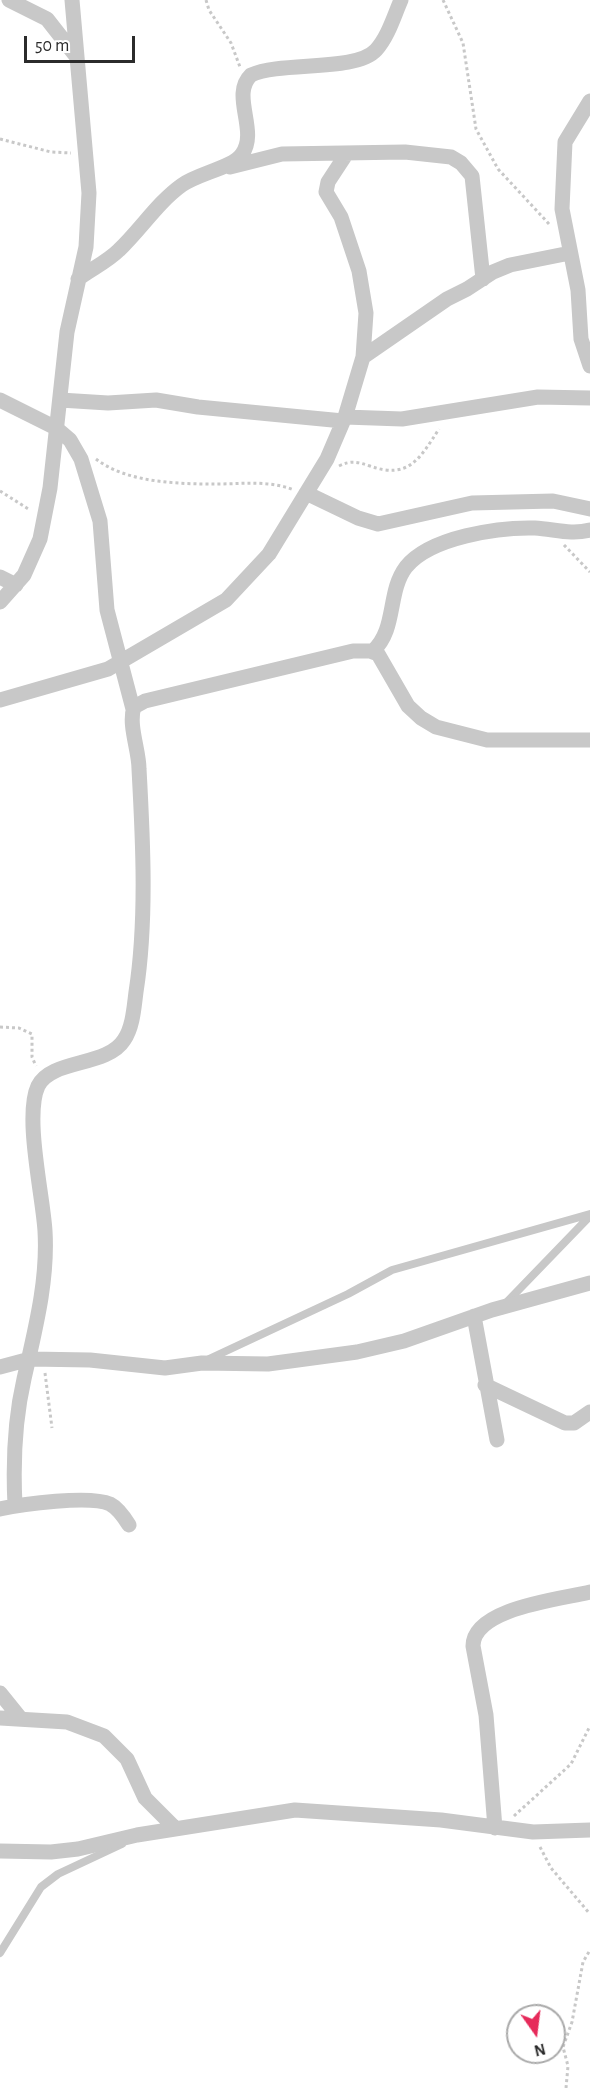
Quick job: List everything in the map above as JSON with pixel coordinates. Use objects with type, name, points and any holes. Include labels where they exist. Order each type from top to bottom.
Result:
[{"type":"street","points":[[9,0],[47,19],[77,59]]},
{"type":"street","points":[[0,602],[16,585],[32,559],[44,520],[67,332],[78,279],[85,259],[89,193],[72,0]]},
{"type":"street","points":[[78,279],[118,251],[170,194],[196,176],[235,161],[246,145],[245,84],[250,75],[262,70],[349,61],[372,53],[380,44],[401,0]]},
{"type":"street","points":[[590,101],[565,142],[562,208],[578,290],[581,339],[590,366]]},
{"type":"street","points":[[0,700],[86,677],[121,662],[211,611],[243,585],[269,554],[315,479],[344,419],[363,357],[366,313],[359,271],[341,216],[326,192],[328,182],[347,153]]},
{"type":"street","points":[[218,167],[282,154],[443,155],[455,158],[464,166],[472,179],[483,279]]},
{"type":"street","points":[[363,357],[447,298],[510,265],[569,246]]},
{"type":"street","points":[[60,400],[108,403],[156,400],[198,407],[344,419],[402,419],[545,396],[590,398]]},
{"type":"street","points":[[0,400],[56,428],[70,440],[81,459],[96,507],[101,531],[107,610],[133,709],[139,769],[142,857],[136,990],[129,1028],[123,1041],[110,1052],[51,1074],[42,1080],[36,1096],[34,1120],[45,1231],[46,1273],[37,1359],[19,1417],[8,1507],[103,1502],[116,1508],[129,1525]]},
{"type":"street","points":[[306,493],[358,518],[378,524],[471,503],[546,501],[590,509]]},
{"type":"street","points":[[373,651],[388,631],[402,575],[406,567],[415,560],[468,534],[504,529],[577,532],[590,530]]},
{"type":"street","points":[[0,577],[16,585]]},
{"type":"street","points":[[133,709],[145,701],[353,651],[373,651],[380,658],[408,706],[436,727],[487,740],[590,740]]},
{"type":"street","points":[[0,1367],[37,1359],[90,1360],[165,1368],[202,1363],[268,1364],[357,1352],[404,1341],[501,1307],[590,1283]]},
{"type":"street","points":[[474,1316],[497,1440]]},
{"type":"street","points":[[485,1385],[565,1423],[574,1423],[590,1412]]},
{"type":"street","points":[[499,1828],[486,1715],[473,1646],[475,1634],[484,1624],[503,1613],[590,1592]]},
{"type":"street","points":[[0,1693],[21,1719]]},
{"type":"street","points":[[0,1718],[67,1722],[81,1725],[109,1739],[127,1760],[145,1798],[176,1829]]},
{"type":"street","points":[[0,1851],[51,1852],[78,1849],[138,1834],[295,1810],[441,1820],[535,1832],[590,1830]]},
{"type":"lane","points":[[501,1307],[590,1215]]},
{"type":"lane","points":[[202,1363],[348,1294],[392,1270],[590,1215]]},
{"type":"lane","points":[[0,1953],[41,1887],[58,1874],[138,1834]]},
{"type":"path","points":[[206,0],[209,10],[231,43],[245,84]]},
{"type":"path","points":[[443,0],[463,43],[473,98],[474,123],[479,135],[493,162],[510,184],[569,246]]},
{"type":"path","points":[[0,139],[51,152],[85,153]]},
{"type":"path","points":[[315,479],[351,461],[382,470],[401,470],[421,456],[442,426]]},
{"type":"path","points":[[89,453],[117,471],[147,478],[179,483],[273,483],[306,493]]},
{"type":"path","points":[[0,491],[17,500],[44,520]]},
{"type":"path","points":[[548,530],[590,572]]},
{"type":"path","points":[[0,1027],[19,1028],[32,1034],[32,1057],[42,1080]]},
{"type":"path","points":[[37,1359],[52,1428]]},
{"type":"path","points":[[499,1828],[572,1764],[590,1726]]},
{"type":"path","points":[[535,1832],[551,1868],[590,1914]]},
{"type":"path","points":[[566,2088],[568,2066],[563,2048],[574,2014],[584,1960],[590,1950]]}]
